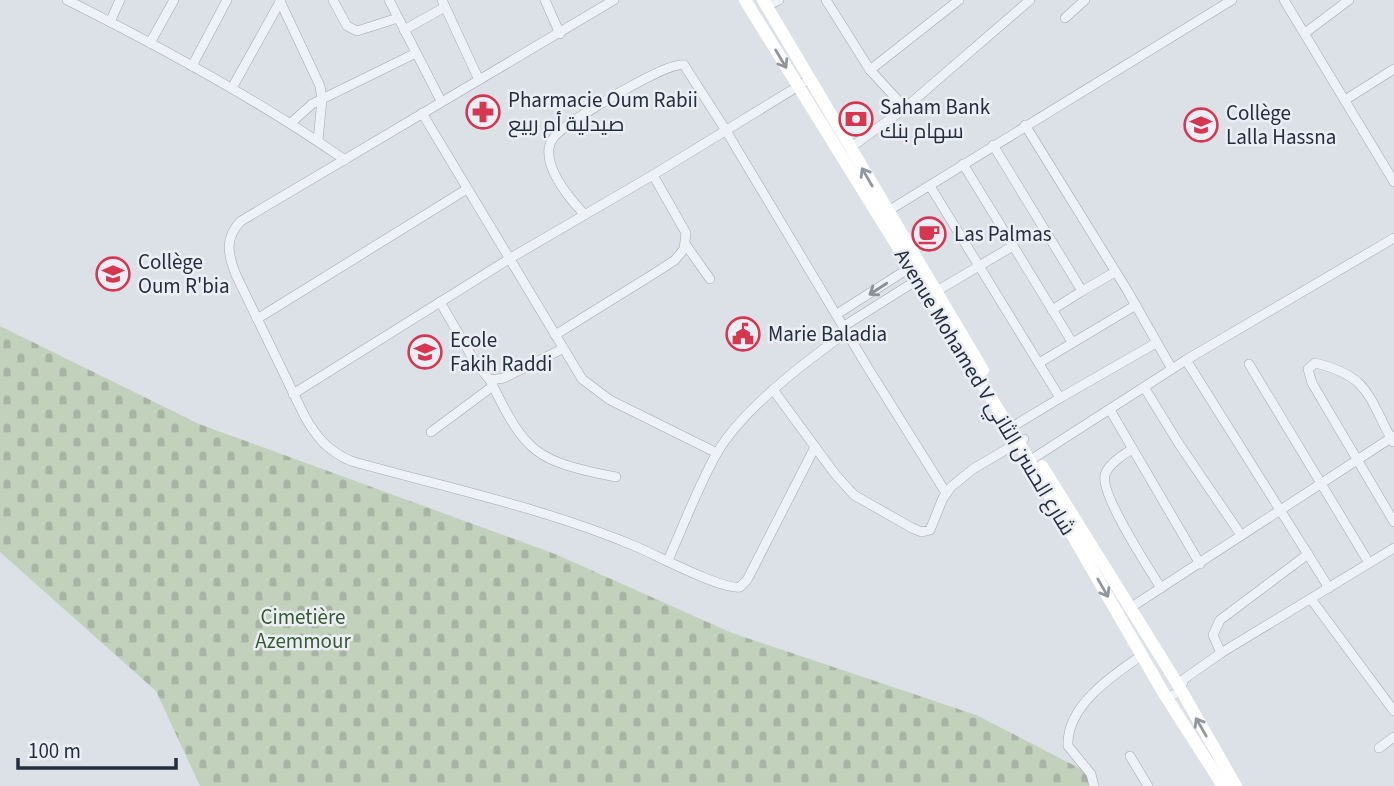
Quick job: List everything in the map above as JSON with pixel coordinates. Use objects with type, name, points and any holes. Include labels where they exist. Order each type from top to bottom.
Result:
[{"type":"main road","name":"Avenue Mohamed V شارع الحسن الثاني","points":[[746,0],[797,86],[914,265]]},
{"type":"main road","name":"Avenue Mohamed V شارع الحسن الثاني","points":[[770,2],[810,79],[888,211],[921,278],[1022,441],[1159,685],[1225,784]]},
{"type":"main road","name":"Avenue Mohamed V شارع الحسن الثاني","points":[[921,278],[935,292],[1017,424],[1022,441]]},
{"type":"main road","name":"Avenue Mohamed V شارع الحسن الثاني","points":[[1032,459],[1178,682],[1225,784]]},
{"type":"street","points":[[67,0],[232,88],[318,140],[345,160]]},
{"type":"street","points":[[110,22],[120,0]]},
{"type":"street","points":[[150,43],[174,0]]},
{"type":"street","points":[[192,66],[228,0]]},
{"type":"street","points":[[232,88],[281,0]]},
{"type":"street","points":[[281,0],[320,86],[322,100],[318,140]]},
{"type":"street","points":[[332,0],[347,26],[357,31],[398,18]]},
{"type":"street","points":[[389,0],[441,101]]},
{"type":"street","points":[[545,0],[560,34]]},
{"type":"street","points":[[614,0],[250,215],[232,231],[228,244],[230,258],[257,319],[314,434],[342,457],[550,515],[618,539],[726,587],[733,588],[744,584],[815,447]]},
{"type":"street","points":[[826,0],[870,70],[905,108]]},
{"type":"street","points":[[870,70],[959,0]]},
{"type":"street","points":[[850,148],[905,108],[1030,0]]},
{"type":"street","points":[[1065,18],[1085,0]]},
{"type":"street","points":[[888,211],[1232,0]]},
{"type":"street","points":[[1284,0],[1345,100],[1391,168],[1394,183]]},
{"type":"street","points":[[1305,33],[1348,0]]},
{"type":"street","points":[[404,30],[444,4],[479,80]]},
{"type":"street","points":[[291,123],[312,104],[416,53]]},
{"type":"street","points":[[584,215],[553,168],[549,146],[559,131],[622,92],[670,67],[682,64],[725,129],[946,493]]},
{"type":"street","points":[[1345,100],[1394,69]]},
{"type":"street","points":[[293,394],[509,259],[810,79]]},
{"type":"street","points":[[422,113],[574,369],[589,387],[717,453]]},
{"type":"street","points":[[1025,125],[1136,305],[1172,369]]},
{"type":"street","points":[[993,145],[1082,291]]},
{"type":"street","points":[[963,164],[1072,342]]},
{"type":"street","points":[[555,335],[670,263],[683,252],[686,233],[653,175]]},
{"type":"street","points":[[930,186],[1060,398]]},
{"type":"street","points":[[257,319],[467,189]]},
{"type":"street","points":[[1032,459],[1186,360],[1394,239]]},
{"type":"street","points":[[686,245],[710,279]]},
{"type":"street","points":[[935,292],[1013,246]]},
{"type":"street","points":[[837,314],[914,265]]},
{"type":"street","points":[[1052,310],[1115,272]]},
{"type":"street","points":[[668,560],[717,453],[735,428],[845,329],[921,278]]},
{"type":"street","points":[[440,302],[475,362],[491,383],[514,427],[536,452],[568,467],[615,477]]},
{"type":"street","points":[[1039,363],[1136,305]]},
{"type":"street","points":[[1017,424],[1156,343]]},
{"type":"street","points":[[431,432],[491,383],[562,349]]},
{"type":"street","points":[[1186,360],[1329,587]]},
{"type":"street","points":[[1130,608],[1358,459],[1393,439],[1359,381],[1315,363],[1308,369],[1312,383],[1358,459],[1394,522]]},
{"type":"street","points":[[1249,364],[1369,563]]},
{"type":"street","points":[[1144,387],[1241,535]]},
{"type":"street","points":[[774,391],[842,484],[854,495],[918,531],[930,530],[946,493],[973,469],[1022,441]]},
{"type":"street","points":[[1110,410],[1200,564]]},
{"type":"street","points":[[1132,449],[1107,470],[1104,477],[1105,486],[1122,523],[1161,588]]},
{"type":"street","points":[[1168,698],[1178,682],[1221,653],[1394,548]]},
{"type":"street","points":[[1221,653],[1213,635],[1220,620],[1308,554]]},
{"type":"street","points":[[1311,599],[1394,711]]},
{"type":"street","points":[[1095,784],[1068,746],[1070,727],[1079,711],[1099,689],[1142,655]]},
{"type":"street","points":[[1159,685],[1178,682]]},
{"type":"street","points":[[1379,748],[1394,737]]},
{"type":"street","points":[[1130,756],[1148,786]]},
{"type":"green space","name":"Cimetière Azemmour","points":[[0,326],[199,424],[555,554],[732,633],[976,715],[1083,770],[1092,783],[1091,786],[200,786],[156,691],[0,552]]},
{"type":"place","name":"Pharmacie Oum Rabii صيدلية أم ربيع","points":[[483,112]]},
{"type":"place","name":"Saham Bank سهام بنك","points":[[856,119]]},
{"type":"place","name":"Collège Lalla Hassna","points":[[1201,125]]},
{"type":"place","name":"Las Palmas","points":[[929,234]]},
{"type":"place","name":"Collège Oum R'bia","points":[[113,274]]},
{"type":"place","name":"Marie Baladia","points":[[743,334]]},
{"type":"place","name":"Ecole Fakih Raddi","points":[[425,352]]}]
